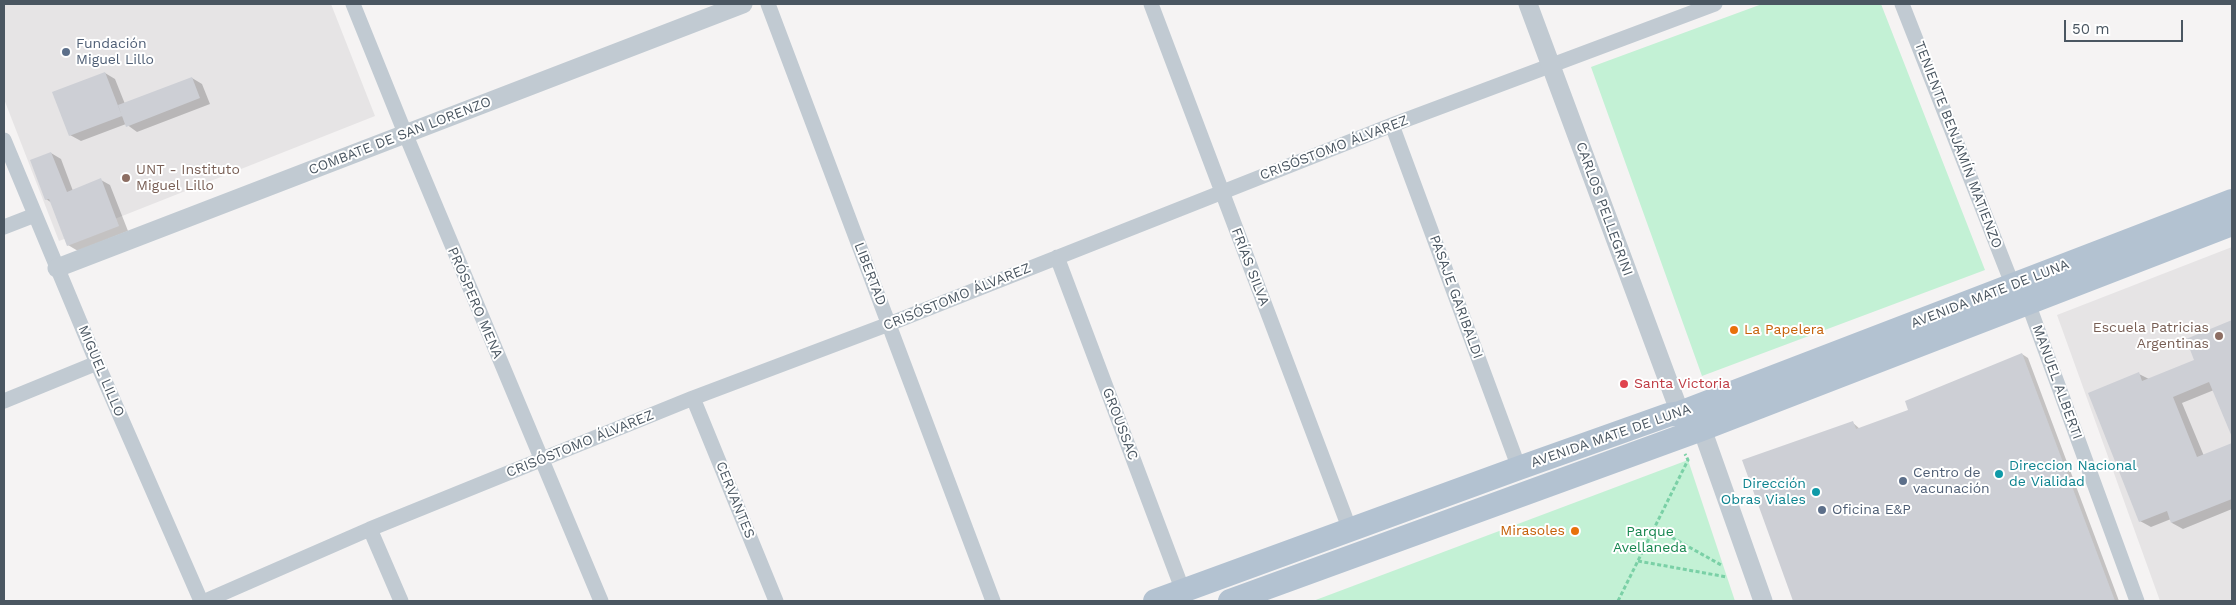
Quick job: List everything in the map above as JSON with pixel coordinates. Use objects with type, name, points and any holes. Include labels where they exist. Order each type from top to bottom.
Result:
[{"type":"main road","name":"AVENIDA MATE DE LUNA","points":[[1155,601],[1519,468],[1668,415],[1680,413],[2232,201]]},
{"type":"main road","name":"AVENIDA MATE DE LUNA","points":[[1230,601],[1702,429],[2232,224]]},
{"type":"street","name":"PRÓSPERO MENA","points":[[353,4],[540,459],[601,601]]},
{"type":"street","name":"COMBATE DE SAN LORENZO","points":[[57,268],[743,4]]},
{"type":"street","name":"LIBERTAD","points":[[768,4],[993,601]]},
{"type":"street","name":"FRÍAS SILVA","points":[[1151,4],[1350,530]]},
{"type":"street","name":"CARLOS PELLEGRINI","points":[[1528,4],[1680,413]]},
{"type":"street","name":"CRISÓSTOMO ÁLVAREZ","points":[[205,601],[370,529],[693,398],[889,324],[1550,64],[1714,4]]},
{"type":"street","name":"TENIENTE BENJAMÍN MATIENZO","points":[[1902,4],[2013,286]]},
{"type":"street","name":"PASAJE GARIBALDI","points":[[1392,125],[1519,468]]},
{"type":"street","name":"MIGUEL LILLO","points":[[4,140],[34,215],[201,601]]},
{"type":"street","points":[[4,227],[34,215]]},
{"type":"street","name":"GROUSSAC","points":[[1057,257],[1183,591]]},
{"type":"street","name":"MANUEL ALBERTI","points":[[2028,303],[2138,601]]},
{"type":"street","points":[[4,401],[97,362]]},
{"type":"street","name":"CERVANTES","points":[[693,398],[776,601]]},
{"type":"street","points":[[1680,413],[1702,429],[1763,601]]},
{"type":"street","points":[[370,529],[401,601]]},
{"type":"path","points":[[1618,601],[1688,460]]},
{"type":"path","points":[[1655,528],[1723,566]]},
{"type":"path","points":[[1638,561],[1727,577]]},
{"type":"shaded area","name":"UNT - Instituto Miguel Lillo","points":[[4,4],[331,4],[375,116],[59,241],[4,99]]},
{"type":"shaded area","points":[[2232,247],[2232,600],[2160,601],[2057,315]]},
{"type":"green space","points":[[1762,4],[1881,4],[1985,270],[1702,376],[1591,67]]},
{"type":"green space","name":"Parque Avellaneda","points":[[1688,460],[1735,601],[1313,601]]},
{"type":"building","points":[[105,72],[122,116],[69,136],[52,92]]},
{"type":"building","points":[[192,77],[200,98],[126,127],[118,105]]},
{"type":"building","points":[[51,152],[67,192],[101,178],[119,226],[67,246],[49,199],[45,200],[30,160]]},
{"type":"building","points":[[2232,320],[2232,437],[2209,382],[2173,397],[2197,457],[2232,443],[2232,499],[2171,523],[2167,511],[2139,522],[2088,393],[2139,372],[2142,381],[2194,360],[2186,339]]},
{"type":"building","points":[[2022,353],[2115,601],[1793,601],[1742,460],[1853,421],[1856,429],[1908,410],[1905,401]]},
{"type":"place","name":"Fundación Miguel Lillo","points":[[66,52]]},
{"type":"place","name":"UNT - Instituto Miguel Lillo","points":[[126,178]]},
{"type":"place","name":"La Papelera","points":[[1734,330]]},
{"type":"place","name":"Escuela Patricias Argentinas","points":[[2219,336]]},
{"type":"place","name":"Santa Victoria","points":[[1624,384]]},
{"type":"place","name":"Direccion Nacional de Vialidad","points":[[1999,474]]},
{"type":"place","name":"Centro de vacunación","points":[[1903,481]]},
{"type":"place","name":"Dirección Obras Viales","points":[[1816,492]]},
{"type":"place","name":"Oficina E&P","points":[[1822,510]]},
{"type":"place","name":"Mirasoles","points":[[1575,531]]}]
